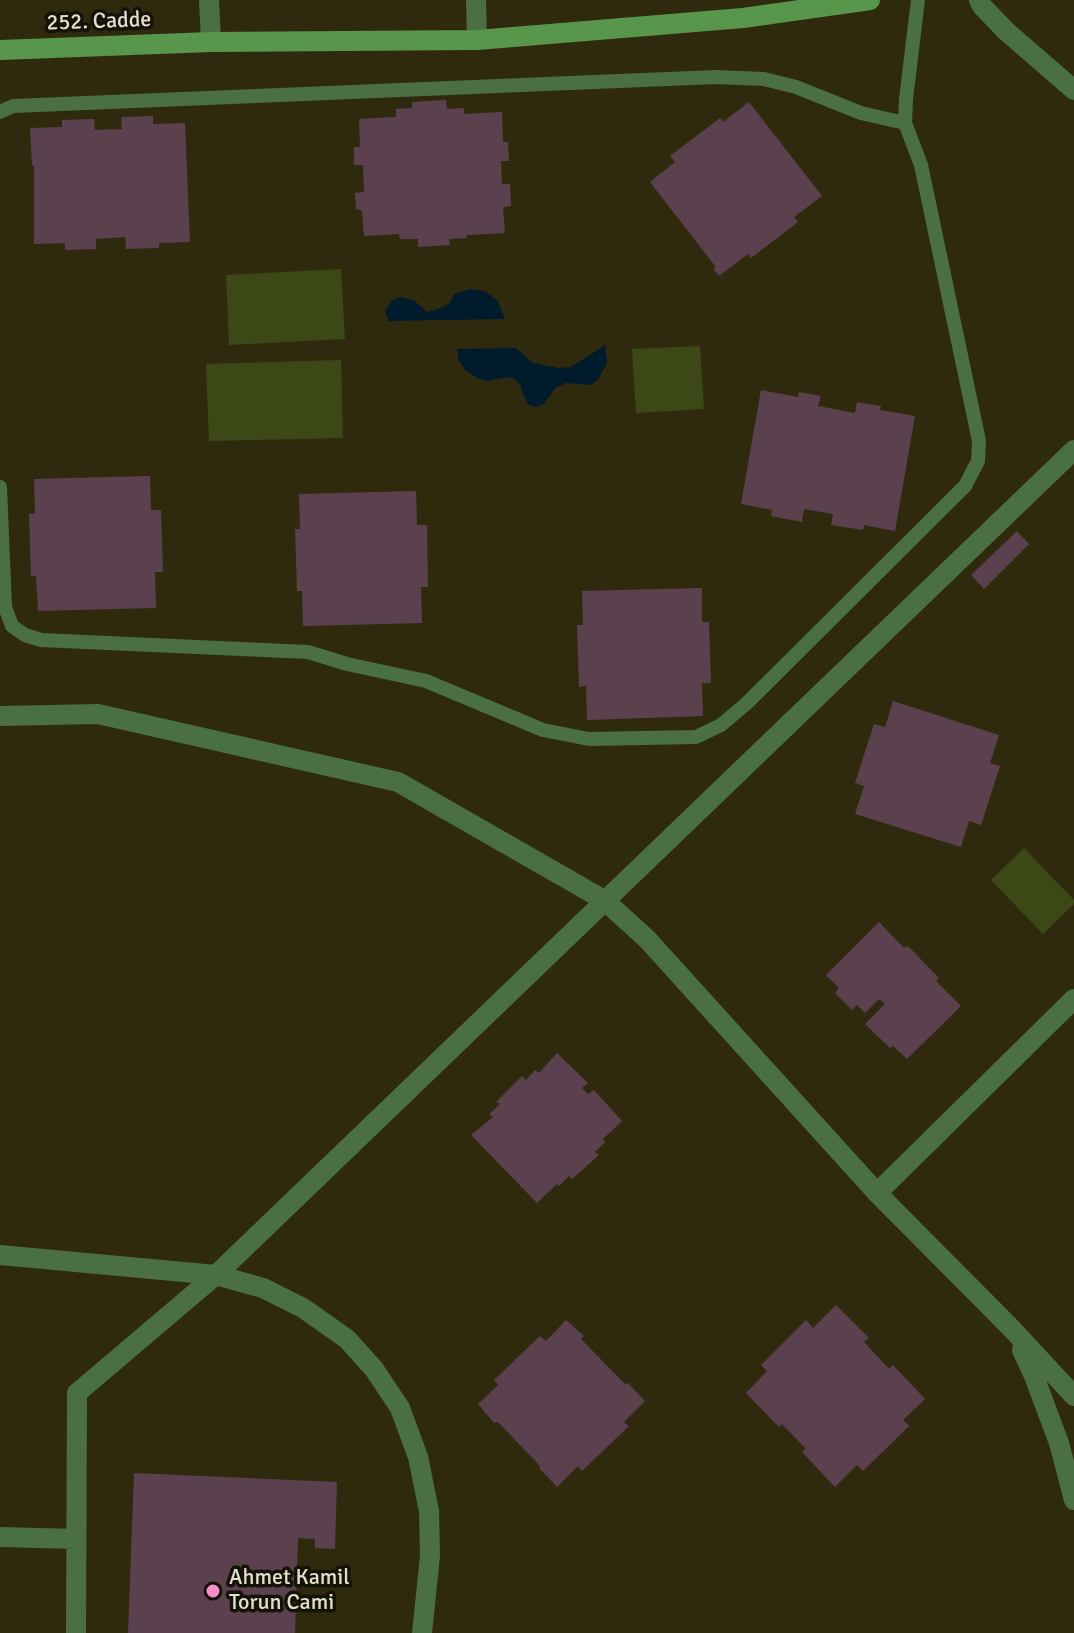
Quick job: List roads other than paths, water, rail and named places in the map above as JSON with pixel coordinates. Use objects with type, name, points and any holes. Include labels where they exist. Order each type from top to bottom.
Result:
[{"type":"main road","name":"252. Cadde","points":[[0,50],[211,42],[477,40],[743,18],[870,0]]},
{"type":"street","points":[[209,0],[211,42]]},
{"type":"street","points":[[476,0],[477,40]]},
{"type":"street","points":[[979,0],[1006,31],[1074,90]]},
{"type":"street","points":[[76,1633],[77,1393],[216,1275],[1074,450]]},
{"type":"street","points":[[0,716],[98,714],[398,782],[604,900],[647,939],[877,1193],[1074,1396]]},
{"type":"street","points":[[877,1193],[1074,999]]},
{"type":"street","points":[[0,1255],[216,1275],[263,1288],[303,1308],[347,1339],[374,1369],[400,1408],[418,1457],[429,1511],[430,1556],[422,1633]]},
{"type":"street","points":[[1012,1329],[1034,1376],[1059,1443],[1074,1500]]},
{"type":"street","points":[[0,1537],[76,1539]]},
{"type":"lane","points":[[0,487],[5,607],[12,626],[25,635],[41,640],[308,652],[426,681],[543,730],[589,739],[696,737],[721,725],[747,703],[965,486],[978,461],[979,441],[921,165],[905,123],[918,0]]},
{"type":"lane","points":[[0,112],[13,106],[29,105],[716,77],[764,79],[796,87],[861,113],[905,123]]},
{"type":"water","points":[[470,289],[484,291],[497,300],[505,319],[389,321],[385,312],[391,301],[400,297],[415,301],[427,312],[450,303],[454,294]]},
{"type":"water","points":[[605,345],[607,363],[598,380],[590,385],[566,383],[555,388],[544,404],[535,407],[528,404],[515,379],[507,377],[489,381],[466,371],[459,361],[457,349],[516,348],[533,363],[559,368],[571,367]]},
{"type":"place","name":"Ahmet Kamil Torun Cami","points":[[213,1591]]}]
